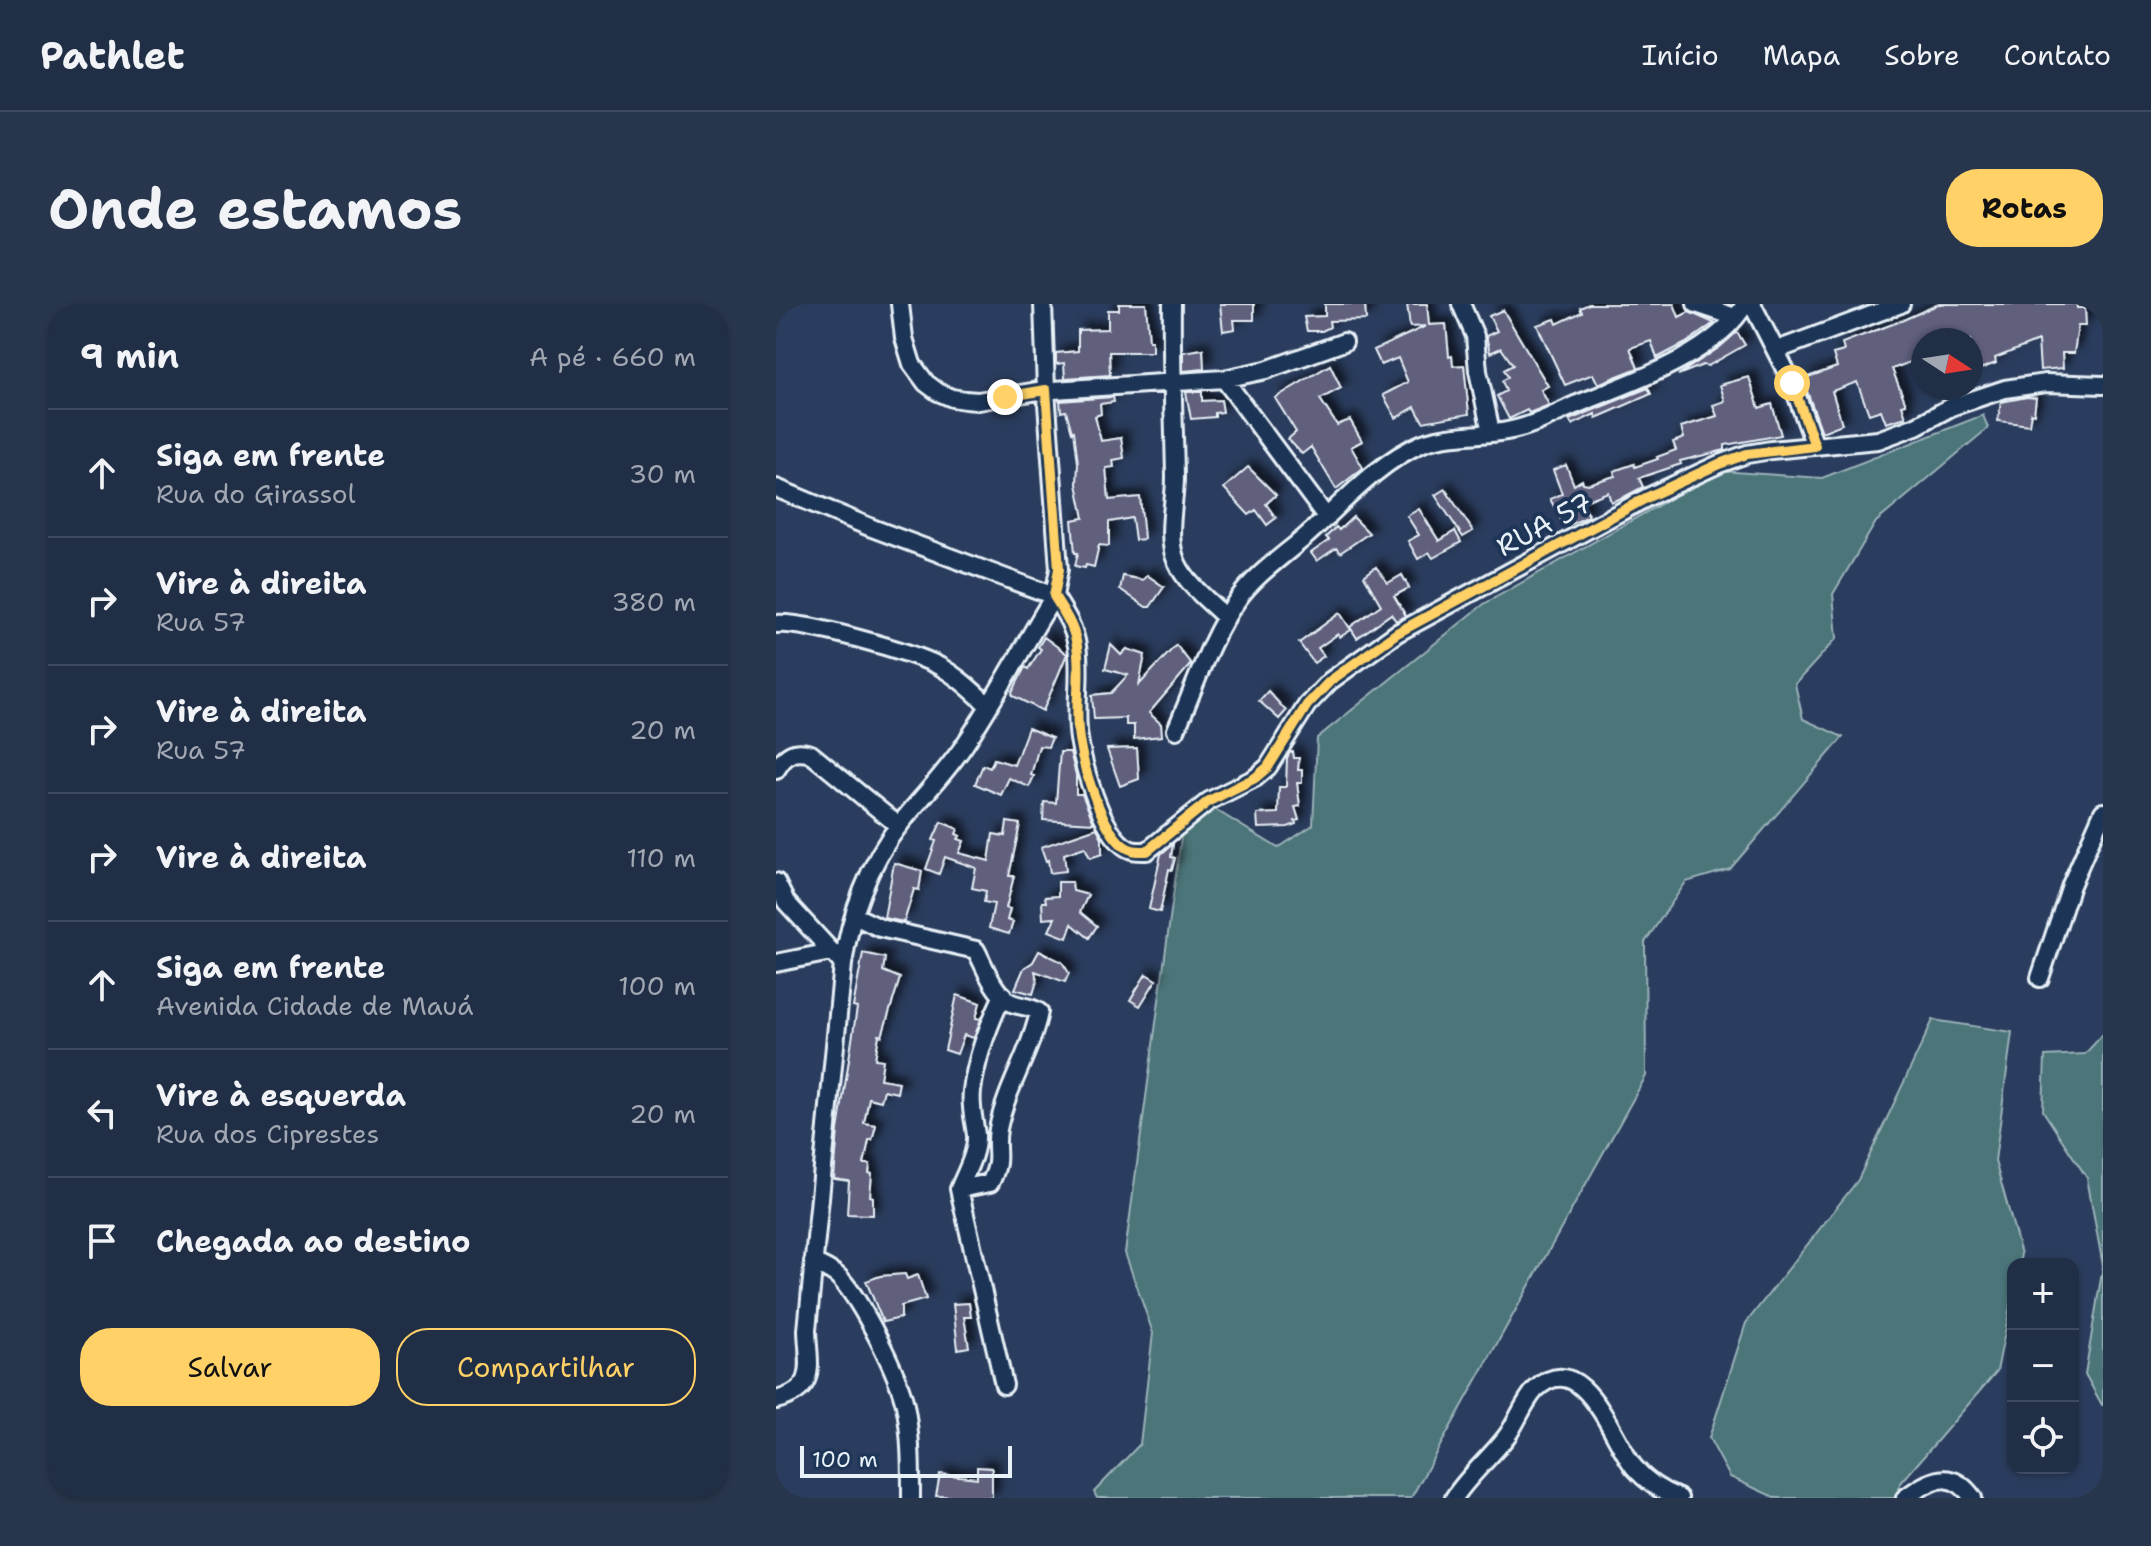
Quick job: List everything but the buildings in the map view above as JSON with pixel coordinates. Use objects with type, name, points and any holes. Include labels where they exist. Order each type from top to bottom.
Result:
[{"type":"street","points":[[900,304],[908,354],[920,375],[938,392],[952,398],[978,401],[1046,390],[1224,379],[1266,370],[1344,342]]},
{"type":"street","points":[[776,1400],[798,1392],[809,1372],[807,1330],[837,958],[870,874],[899,826],[953,762],[1054,596],[1059,569],[1043,304]]},
{"type":"street","points":[[1172,304],[1175,481],[1171,543],[1182,573],[1226,618]]},
{"type":"street","points":[[1461,304],[1475,336],[1478,371],[1491,432]]},
{"type":"street","points":[[1696,304],[1740,310]]},
{"type":"street","points":[[1752,304],[1777,350],[1815,446]]},
{"type":"street","points":[[1777,350],[1901,304]]},
{"type":"street","points":[[1176,730],[1226,618],[1246,589],[1392,460],[1442,438],[1526,426],[1671,363],[1704,344],[1740,310]]},
{"type":"street","points":[[1224,379],[1327,518]]},
{"type":"street","name":"RUA 57","points":[[1054,596],[1072,626],[1077,644],[1079,738],[1087,772],[1115,837],[1125,847],[1147,851],[1209,801],[1255,778],[1268,767],[1307,705],[1330,681],[1397,633],[1648,497],[1747,454],[1878,440],[1916,426],[1951,407],[2005,389],[2046,383],[2103,385]]},
{"type":"street","points":[[776,488],[872,528],[1054,596]]},
{"type":"street","points":[[776,624],[812,628],[917,657],[954,675],[988,705]]},
{"type":"street","points":[[776,770],[784,757],[793,753],[811,754],[899,826]]},
{"type":"street","points":[[2040,978],[2071,885],[2103,812]]},
{"type":"street","points":[[776,882],[786,902],[837,958]]},
{"type":"street","points":[[855,916],[880,928],[976,950],[992,982],[1009,1002],[1032,1007],[1039,1012],[1010,1085],[997,1132],[998,1167],[990,1183],[959,1189]]},
{"type":"street","points":[[776,963],[837,958]]},
{"type":"street","points":[[1003,995],[991,1019],[973,1087],[970,1109],[976,1138],[972,1159],[959,1189],[1004,1385]]},
{"type":"street","points":[[813,1262],[842,1280],[891,1367],[904,1402],[909,1433],[911,1498]]},
{"type":"street","points":[[1454,1498],[1508,1435],[1534,1391],[1550,1380],[1558,1379],[1571,1381],[1590,1394],[1633,1466],[1647,1481],[1679,1498]]},
{"type":"street","points":[[1905,1498],[1926,1483],[1940,1478],[1960,1484],[1973,1498]]},
{"type":"green space","points":[[1983,415],[1988,428],[1876,522],[1833,594],[1837,638],[1795,684],[1803,719],[1843,737],[1730,869],[1686,882],[1645,942],[1646,1076],[1411,1498],[1097,1498],[1094,1492],[1140,1444],[1153,1333],[1125,1253],[1181,837],[1211,807],[1278,848],[1313,825],[1317,738],[1484,604],[1719,471],[1822,478]]},
{"type":"green space","points":[[1933,1020],[2012,1032],[1995,1161],[2021,1254],[2020,1258],[2007,1258],[2007,1322],[1997,1371],[1900,1484],[1897,1498],[1776,1498],[1730,1477],[1709,1438],[1746,1323],[1858,1180]]},
{"type":"green space","points":[[2103,1034],[2103,1266],[2087,1178],[2043,1111],[2045,1056],[2085,1054]]},
{"type":"green space","points":[[2103,1266],[2103,1405],[2102,1405],[2085,1374]]},
{"type":"route","points":[[1005,397],[1046,390],[1059,569],[1054,596],[1072,626],[1077,644],[1079,738],[1087,772],[1115,837],[1125,847],[1147,851],[1209,801],[1255,778],[1268,767],[1307,705],[1330,681],[1397,633],[1648,497],[1719,464],[1747,454],[1815,446],[1792,383]]}]
